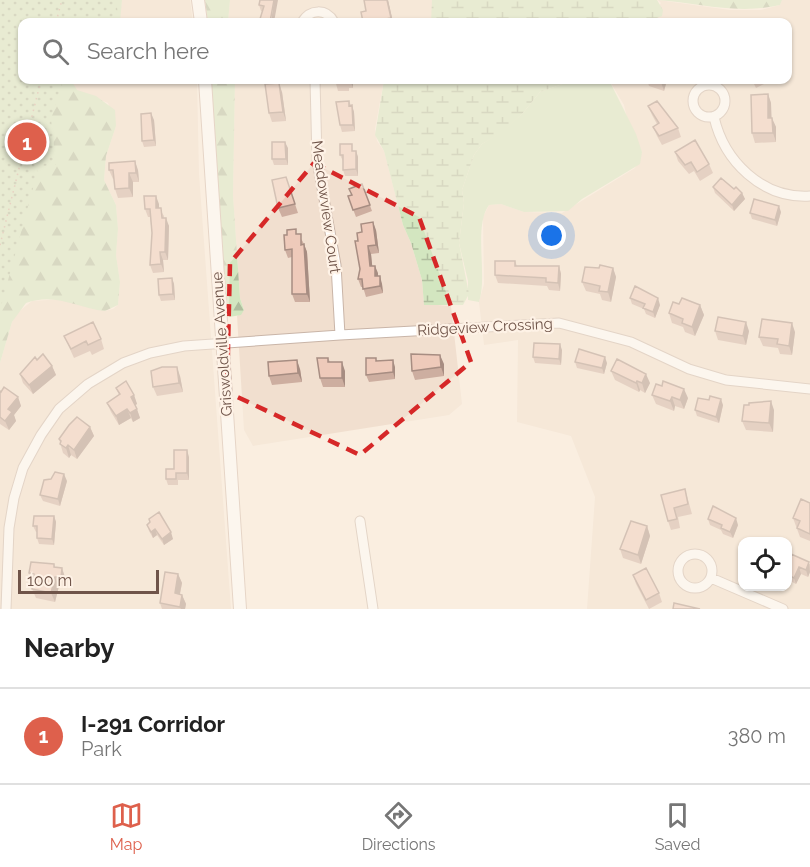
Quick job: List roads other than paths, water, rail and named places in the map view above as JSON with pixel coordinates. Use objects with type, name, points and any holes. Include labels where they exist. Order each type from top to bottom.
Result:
[{"type":"street","points":[[198,0],[200,18]]},
{"type":"street","points":[[304,18],[316,12],[327,14],[330,18]]},
{"type":"street","name":"Griswoldville Avenue","points":[[205,84],[240,609]]},
{"type":"street","name":"Meadowview Court","points":[[315,84],[317,160],[336,265],[340,335]]},
{"type":"street","points":[[714,117],[717,132],[735,164],[765,187],[801,197],[810,196]]},
{"type":"street","name":"Ridgeview Crossing","points":[[6,609],[9,528],[14,498],[23,468],[40,435],[59,409],[88,384],[123,363],[150,353],[184,346],[560,323],[631,342],[689,369],[726,380],[810,389]]},
{"type":"street","points":[[360,521],[373,609]]},
{"type":"street","points":[[711,578],[783,609]]},
{"type":"place","name":"I-291 Corridor","points":[[27,142]]}]
